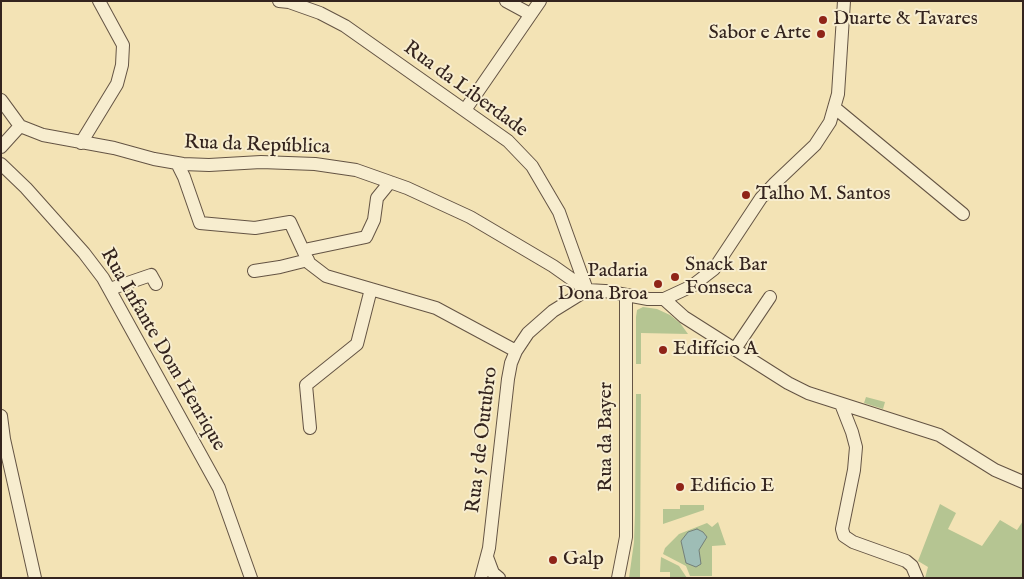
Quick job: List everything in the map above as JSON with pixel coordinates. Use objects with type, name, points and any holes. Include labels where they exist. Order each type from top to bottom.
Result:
[{"type":"street","points":[[81,143],[117,84],[122,65],[123,45],[99,1]]},
{"type":"street","name":"Rua da Liberdade","points":[[279,1],[289,2],[320,13],[345,26],[508,141],[532,166],[559,212],[587,290]]},
{"type":"street","points":[[506,1],[530,14]]},
{"type":"street","points":[[466,110],[540,1]]},
{"type":"street","points":[[587,290],[605,291],[648,300],[664,299],[692,286],[714,269],[761,198],[816,145],[830,122],[838,94],[844,1]]},
{"type":"street","points":[[1,100],[20,126],[1,147]]},
{"type":"street","points":[[834,108],[963,214]]},
{"type":"street","name":"Rua da República","points":[[20,126],[43,135],[114,148],[177,163],[209,165],[261,162],[315,164],[356,170],[407,188],[470,217],[553,266],[587,290]]},
{"type":"street","points":[[177,163],[184,177],[200,223],[255,228],[290,222],[309,263],[326,276],[436,308],[516,351]]},
{"type":"street","name":"Rua Infante Dom Henrique","points":[[1,164],[26,188],[84,253],[110,289],[219,488],[251,578]]},
{"type":"street","points":[[254,270],[280,267],[306,255],[366,237],[374,220],[377,198],[390,182]]},
{"type":"street","points":[[110,289],[151,275],[156,284]]},
{"type":"street","points":[[310,428],[306,385],[357,344],[371,289]]},
{"type":"street","name":"Rua 5 de Outubro","points":[[481,578],[487,557],[511,363],[516,351],[528,333],[552,311],[587,290]]},
{"type":"street","name":"Rua da Bayer","points":[[618,578],[626,537],[626,296]]},
{"type":"street","points":[[735,349],[770,297]]},
{"type":"street","points":[[664,299],[684,317],[788,383],[808,393],[939,435],[995,470],[1023,482]]},
{"type":"street","points":[[841,404],[856,447],[854,470],[842,528],[844,536],[853,542],[906,561],[912,566],[917,578]]},
{"type":"street","points":[[1,416],[4,439],[35,578]]},
{"type":"street","points":[[487,557],[493,573],[499,578]]},
{"type":"green space","points":[[643,307],[657,309],[670,315],[680,323],[688,334],[641,333],[641,364],[636,364],[636,317],[637,310]]},
{"type":"green space","points":[[636,394],[641,394],[640,578],[629,578],[634,542]]},
{"type":"green space","points":[[866,397],[885,402],[883,409],[864,403]]},
{"type":"green space","points":[[940,504],[956,513],[948,529],[982,546],[1000,520],[1017,530],[1023,521],[1023,578],[925,578],[928,567],[918,561]]},
{"type":"green space","points":[[680,505],[704,505],[704,510],[663,524],[663,509],[680,509]]},
{"type":"green space","points":[[718,522],[726,545],[712,546],[712,576],[690,576],[686,566],[663,554],[665,548],[679,534],[707,523],[712,527]]},
{"type":"green space","points":[[661,557],[679,566],[687,578],[670,578],[670,572],[660,572]]},
{"type":"water","points":[[697,529],[707,537],[699,550],[701,564],[696,567],[686,563],[681,541],[688,532]]},
{"type":"place","name":"Duarte & Tavares","points":[[823,20]]},
{"type":"place","name":"Sabor e Arte","points":[[821,34]]},
{"type":"place","name":"Talho M. Santos","points":[[746,195]]},
{"type":"place","name":"Snack Bar Fonseca","points":[[675,277]]},
{"type":"place","name":"Padaria Dona Broa","points":[[658,284]]},
{"type":"place","name":"Edifício A","points":[[663,350]]},
{"type":"place","name":"Edificio E","points":[[680,487]]},
{"type":"place","name":"Galp","points":[[553,560]]}]
